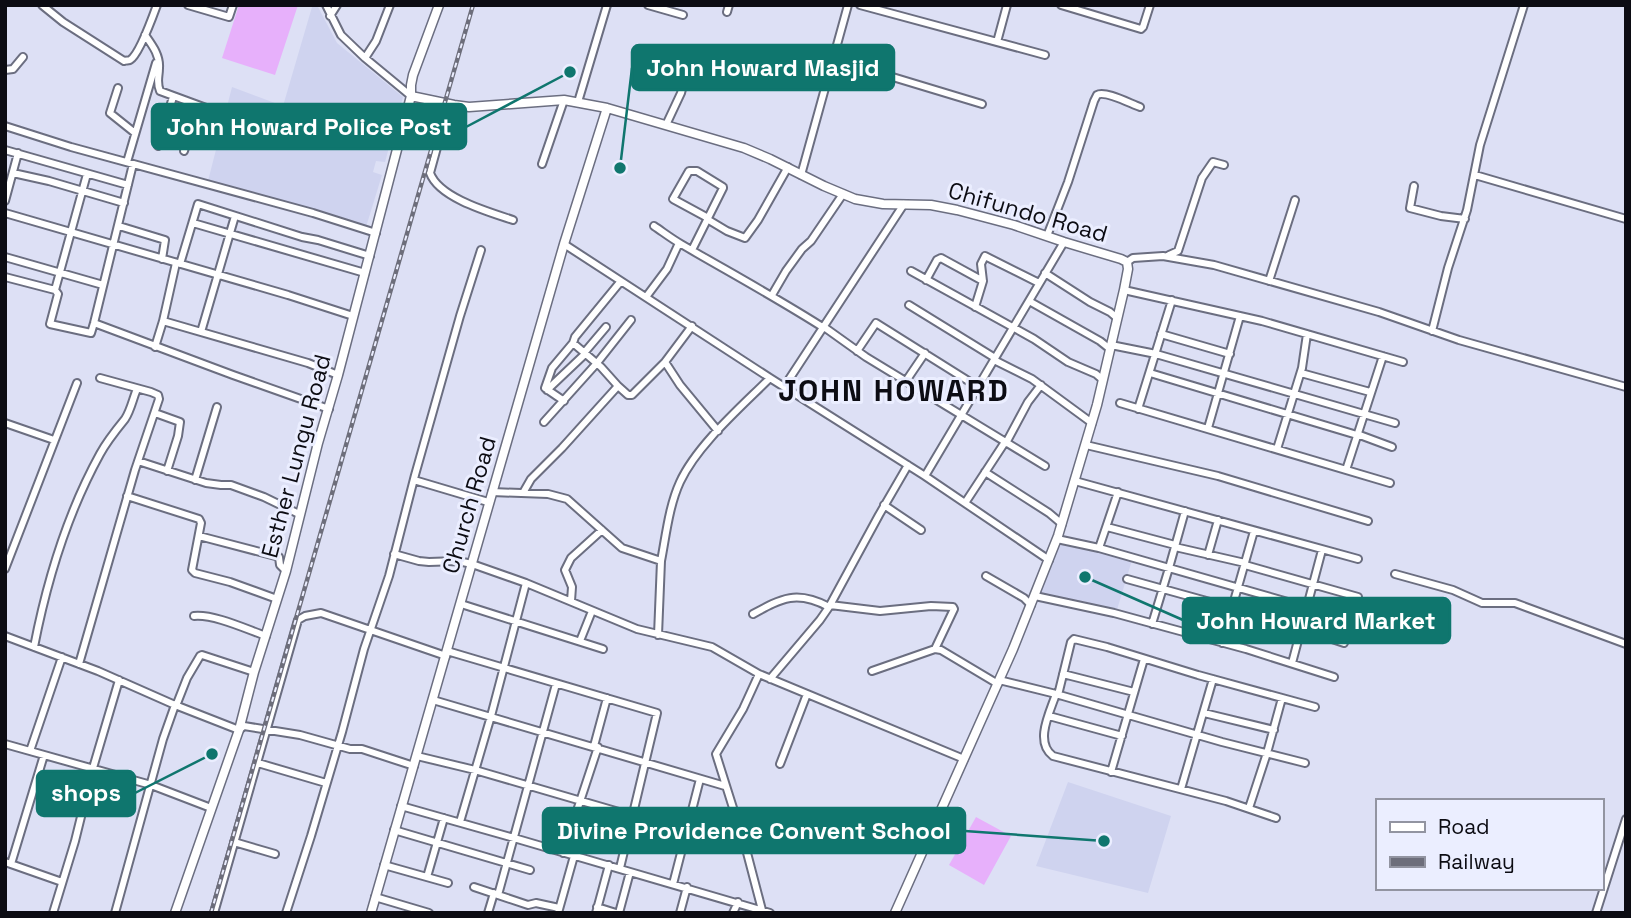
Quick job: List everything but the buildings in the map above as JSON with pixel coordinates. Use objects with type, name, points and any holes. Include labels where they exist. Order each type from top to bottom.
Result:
[{"type":"street","points":[[42,5],[62,22],[124,61],[134,57],[157,5]]},
{"type":"street","points":[[188,5],[229,17],[233,5]]},
{"type":"street","points":[[326,5],[341,34],[411,96]]},
{"type":"street","points":[[330,16],[337,5]]},
{"type":"street","points":[[365,58],[376,41],[390,5]]},
{"type":"street","name":"Esther Lungu Road","points":[[175,913],[239,730],[286,571],[299,514],[376,233],[411,96],[413,75],[439,5]]},
{"type":"street","points":[[578,102],[607,5]]},
{"type":"street","points":[[648,5],[683,15]]},
{"type":"street","points":[[801,175],[848,5]]},
{"type":"street","points":[[860,5],[1045,55]]},
{"type":"street","points":[[996,42],[1007,5]]},
{"type":"street","points":[[1061,5],[1141,29],[1150,5]]},
{"type":"street","points":[[1432,331],[1448,268],[1465,219],[1480,145],[1524,5]]},
{"type":"street","points":[[145,35],[158,58],[157,83],[163,93],[218,112]]},
{"type":"street","points":[[5,70],[13,69],[23,57]]},
{"type":"street","points":[[87,174],[55,290],[58,294],[50,324],[88,334],[93,330],[128,185],[135,133],[158,58]]},
{"type":"street","points":[[833,59],[982,104]]},
{"type":"street","points":[[666,125],[681,93],[686,74]]},
{"type":"street","points":[[118,88],[110,113],[135,133]]},
{"type":"street","points":[[1046,236],[1068,183],[1097,95],[1109,94],[1140,107]]},
{"type":"street","name":"Chifundo Road","points":[[411,96],[469,107],[564,100],[607,108],[744,148],[855,199],[883,204],[931,205],[957,210],[1014,225],[1127,262],[1124,290],[1103,380],[1057,539],[999,682],[895,913]]},
{"type":"street","points":[[158,146],[173,97]]},
{"type":"street","points":[[542,164],[564,100]]},
{"type":"street","points":[[449,104],[429,173],[432,179],[463,202],[513,220]]},
{"type":"street","points":[[184,151],[198,105]]},
{"type":"street","name":"Church Road","points":[[371,913],[447,654],[488,502],[607,108]]},
{"type":"street","points":[[5,126],[71,147],[256,196],[376,233]]},
{"type":"street","points":[[5,150],[128,185]]},
{"type":"street","points":[[5,201],[18,153]]},
{"type":"street","points":[[1168,256],[1178,251],[1202,178],[1213,162],[1224,165]]},
{"type":"street","points":[[692,250],[708,219],[723,187],[697,171],[689,171],[673,199],[708,219],[727,231],[745,238],[788,167]]},
{"type":"street","points":[[13,173],[124,203]]},
{"type":"street","points":[[1475,175],[1626,219]]},
{"type":"street","points":[[1415,186],[1410,208],[1465,219]]},
{"type":"street","points":[[772,295],[786,271],[843,194]]},
{"type":"street","points":[[1269,281],[1295,200]]},
{"type":"street","points":[[155,347],[198,204],[370,256]]},
{"type":"street","points":[[784,387],[904,204]]},
{"type":"street","points":[[5,213],[353,316]]},
{"type":"street","points":[[201,332],[235,216]]},
{"type":"street","points":[[192,223],[365,274]]},
{"type":"street","points":[[119,226],[165,240],[162,259]]},
{"type":"street","points":[[654,226],[772,295],[857,351],[1045,466]]},
{"type":"street","points":[[925,476],[1064,242]]},
{"type":"street","points":[[646,298],[667,269],[679,243]]},
{"type":"street","points":[[564,244],[925,476],[1049,560]]},
{"type":"street","points":[[286,913],[370,630],[389,576],[460,316],[481,250]]},
{"type":"street","points":[[975,307],[983,281],[981,264],[987,256],[1039,283]]},
{"type":"street","points":[[1127,262],[1133,258],[1168,256],[1214,265],[1626,387]]},
{"type":"street","points":[[5,257],[103,285]]},
{"type":"street","points":[[926,280],[937,260],[941,258],[983,281]]},
{"type":"street","points":[[911,271],[1103,380]]},
{"type":"street","points":[[1045,274],[1117,318]]},
{"type":"street","points":[[5,277],[55,290]]},
{"type":"street","points":[[564,401],[545,386],[552,368],[621,281]]},
{"type":"street","points":[[1124,290],[1240,316],[1403,362]]},
{"type":"street","points":[[1138,409],[1172,300]]},
{"type":"street","points":[[1029,301],[1111,347],[1156,354],[1395,423]]},
{"type":"street","points":[[909,305],[1041,385],[1092,423]]},
{"type":"street","points":[[1208,428],[1240,316]]},
{"type":"street","points":[[544,422],[631,320]]},
{"type":"street","points":[[163,321],[307,363],[338,375]]},
{"type":"street","points":[[94,323],[328,409]]},
{"type":"street","points":[[857,351],[876,323],[978,387]]},
{"type":"street","points":[[573,343],[628,395],[632,395],[666,362],[692,326]]},
{"type":"street","points":[[547,390],[606,327]]},
{"type":"street","points":[[1161,334],[1230,354]]},
{"type":"street","points":[[1277,449],[1301,373],[1307,334]]},
{"type":"street","points":[[906,381],[925,353]]},
{"type":"street","points":[[1346,470],[1383,356]]},
{"type":"street","points":[[666,362],[680,385],[718,431]]},
{"type":"street","points":[[1150,373],[1357,434],[1392,447]]},
{"type":"street","points":[[1301,373],[1370,392]]},
{"type":"street","points":[[79,664],[127,496],[159,397],[151,392],[100,377]]},
{"type":"street","points":[[658,635],[660,561],[671,509],[681,479],[699,452],[770,378]]},
{"type":"street","points":[[5,569],[77,383]]},
{"type":"street","points":[[965,503],[1028,401],[1041,385]]},
{"type":"street","points":[[523,493],[531,479],[618,386]]},
{"type":"street","points":[[34,648],[43,603],[65,531],[99,455],[127,415],[137,388]]},
{"type":"street","points":[[1120,403],[1390,483]]},
{"type":"street","points":[[195,480],[217,407]]},
{"type":"street","points":[[155,413],[181,424],[167,471]]},
{"type":"street","points":[[5,423],[54,440]]},
{"type":"street","points":[[1086,445],[1218,476],[1368,521]]},
{"type":"street","points":[[138,461],[212,485],[231,485],[299,514]]},
{"type":"street","points":[[770,679],[829,606],[908,466]]},
{"type":"street","points":[[985,472],[1062,524]]},
{"type":"street","points":[[414,480],[488,502]]},
{"type":"street","points":[[1075,481],[1358,559]]},
{"type":"street","points":[[492,492],[548,495],[567,499],[622,548],[660,561]]},
{"type":"street","points":[[1100,548],[1118,492]]},
{"type":"street","points":[[127,496],[199,519],[201,523],[192,570],[195,573],[277,599]]},
{"type":"street","points":[[884,505],[921,530]]},
{"type":"street","points":[[1152,624],[1185,511]]},
{"type":"street","points":[[1208,555],[1218,520]]},
{"type":"street","points":[[1107,527],[1358,597]]},
{"type":"street","points":[[571,601],[572,587],[565,570],[571,558],[602,530]]},
{"type":"street","points":[[1222,643],[1254,531]]},
{"type":"street","points":[[199,536],[279,557],[280,565],[286,571]]},
{"type":"street","points":[[1057,539],[1100,548],[1344,618]]},
{"type":"street","points":[[1292,663],[1322,550]]},
{"type":"street","points":[[394,554],[419,561],[458,561],[472,564],[638,629],[712,647],[770,679],[964,759]]},
{"type":"street","points":[[1395,574],[1452,590],[1482,603],[1515,603],[1626,644]]},
{"type":"street","points":[[986,576],[1033,601],[1099,609],[1334,677]]},
{"type":"street","points":[[1127,579],[1233,608],[1344,643]]},
{"type":"street","points":[[460,822],[526,583]]},
{"type":"street","points":[[753,614],[780,599],[792,597],[816,600],[829,606],[880,611],[930,606],[953,607],[935,649]]},
{"type":"street","points":[[461,604],[603,649]]},
{"type":"street","points":[[580,641],[592,611]]},
{"type":"street","points":[[214,913],[298,620],[305,615],[321,613],[447,654],[657,713],[620,869]]},
{"type":"street","points":[[194,616],[222,621],[266,636]]},
{"type":"street","points":[[5,636],[239,730],[244,726],[300,736],[375,753],[414,766]]},
{"type":"street","points":[[1276,818],[1249,808],[1048,753],[1044,732],[1071,642],[1074,639],[1119,650],[1315,707]]},
{"type":"street","points":[[872,671],[935,649],[941,650],[999,682],[1057,694],[1305,763]]},
{"type":"street","points":[[115,913],[163,739],[187,678],[202,655],[254,672]]},
{"type":"street","points":[[30,751],[62,657]]},
{"type":"street","points":[[1111,772],[1144,659]]},
{"type":"street","points":[[759,674],[743,709],[716,754],[762,910]]},
{"type":"street","points":[[1063,674],[1134,692]]},
{"type":"street","points":[[1181,789],[1213,679]]},
{"type":"street","points":[[53,913],[119,680]]},
{"type":"street","points":[[488,913],[507,862],[556,684]]},
{"type":"street","points":[[780,764],[807,694]]},
{"type":"street","points":[[563,853],[596,747],[607,698]]},
{"type":"street","points":[[1249,808],[1282,698]]},
{"type":"street","points":[[433,700],[726,786]]},
{"type":"street","points":[[1204,713],[1274,730]]},
{"type":"street","points":[[1049,716],[1122,736]]},
{"type":"street","points":[[5,744],[151,785],[211,808]]},
{"type":"street","points":[[44,755],[8,863],[62,882]]},
{"type":"street","points":[[416,756],[475,770],[746,849]]},
{"type":"street","points":[[258,763],[326,783]]},
{"type":"street","points":[[673,884],[700,779]]},
{"type":"street","points":[[401,806],[770,913]]},
{"type":"street","points":[[427,877],[444,818]]},
{"type":"street","points":[[1603,889],[1626,819]]},
{"type":"street","points":[[394,830],[530,870]]},
{"type":"street","points":[[234,842],[275,854]]},
{"type":"street","points":[[474,887],[528,905],[536,903],[559,911],[574,856]]},
{"type":"street","points":[[384,865],[448,883]]},
{"type":"street","points":[[609,865],[596,910],[619,912],[630,872]]},
{"type":"street","points":[[680,913],[687,887]]},
{"type":"street","points":[[1595,913],[1603,890]]},
{"type":"street","points":[[375,897],[429,913]]},
{"type":"street","points":[[733,913],[738,902]]},
{"type":"shaded area","points":[[239,5],[298,5],[275,75],[222,58]]},
{"type":"shaded area","points":[[317,5],[337,43],[403,97],[385,162],[376,161],[373,172],[382,175],[366,227],[208,181],[232,87],[283,106],[312,7]]},
{"type":"shaded area","points":[[1058,537],[1132,560],[1116,613],[1037,594]]},
{"type":"shaded area","points":[[1068,782],[1171,816],[1148,893],[1036,866]]},
{"type":"shaded area","points":[[976,817],[1011,836],[984,885],[949,865]]},
{"type":"railway","points":[[211,913],[473,5]]},
{"type":"place","name":"John Howard Police Post","points":[[570,72]]},
{"type":"place","name":"John Howard Masjid","points":[[620,168]]},
{"type":"place","name":"John Howard Market","points":[[1085,577]]},
{"type":"place","name":"shops","points":[[212,754]]},
{"type":"place","name":"Divine Providence Convent School","points":[[1104,841]]},
{"type":"district","name":"JOHN HOWARD","points":[[894,391]]}]
